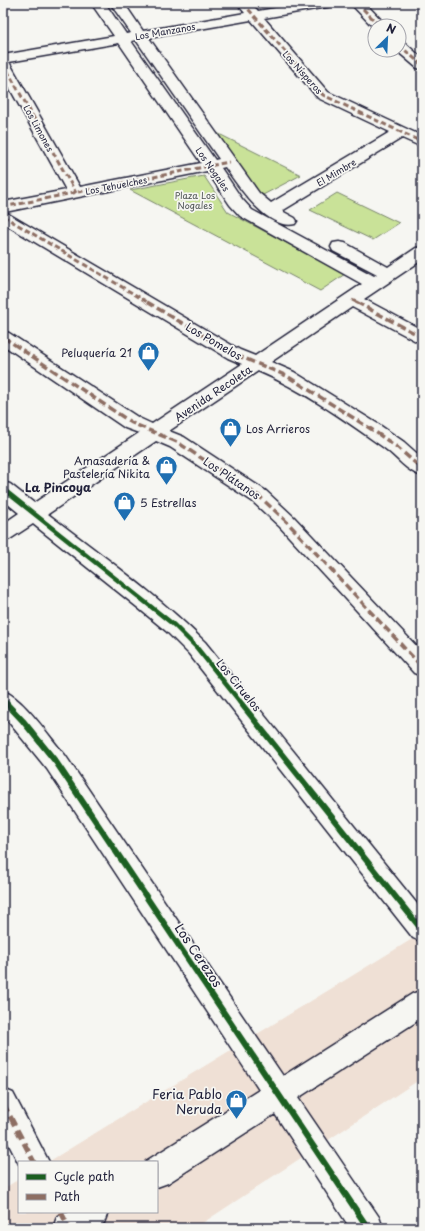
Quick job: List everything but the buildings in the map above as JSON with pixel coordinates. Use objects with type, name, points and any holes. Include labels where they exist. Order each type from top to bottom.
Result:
[{"type":"street","name":"Los Nogales","points":[[98,3],[210,166],[236,202],[246,213],[375,284]]},
{"type":"street","name":"Los Nogales","points":[[117,3],[254,196],[270,211],[389,274]]},
{"type":"street","name":"Los Nísperos","points":[[244,3],[318,91],[327,98],[422,142]]},
{"type":"street","name":"Los Manzanos","points":[[3,59],[327,3]]},
{"type":"street","points":[[357,3],[372,18]]},
{"type":"street","points":[[407,52],[422,65]]},
{"type":"street","name":"Los Limones","points":[[3,63],[76,193]]},
{"type":"street","name":"El Mimbre","points":[[270,211],[401,132]]},
{"type":"street","name":"Los Tehuelches","points":[[3,207],[229,162]]},
{"type":"street","name":"Los Pomelos","points":[[3,216],[234,354],[287,376],[371,429],[422,469]]},
{"type":"street","name":"Avenida Recoleta","points":[[3,534],[422,252]]},
{"type":"street","points":[[352,300],[422,337]]},
{"type":"street","name":"Los Plátanos","points":[[3,337],[132,423],[178,442],[246,487],[274,509],[422,668]]},
{"type":"street","name":"Los Ciruelos","points":[[3,489],[174,624],[196,648],[422,930]]},
{"type":"street","name":"Los Cerezos","points":[[3,700],[23,721],[56,762],[368,1228]]},
{"type":"street","points":[[158,1171],[422,1003]]},
{"type":"street","points":[[3,1103],[33,1161]]},
{"type":"street","points":[[62,1213],[69,1228],[92,1213]]},
{"type":"shaded area","name":"Feria Pablo Neruda","points":[[422,933],[422,1078],[195,1228],[3,1228],[3,1189],[18,1180],[18,1213],[158,1213],[158,1161],[50,1161]]},
{"type":"green space","points":[[207,128],[301,175],[261,196]]},
{"type":"green space","name":"Plaza Los Nogales","points":[[204,176],[228,212],[345,274],[320,291],[130,190]]},
{"type":"green space","points":[[337,193],[399,223],[373,240],[310,210]]},
{"type":"marked path","points":[[243,3],[323,95],[422,142]]},
{"type":"marked path","points":[[357,3],[372,18]]},
{"type":"marked path","points":[[407,52],[422,65]]},
{"type":"marked path","points":[[3,63],[76,193]]},
{"type":"marked path","points":[[3,207],[229,162]]},
{"type":"marked path","points":[[3,216],[234,354],[287,376],[371,429],[397,447],[422,469]]},
{"type":"marked path","points":[[352,300],[422,337]]},
{"type":"marked path","points":[[3,337],[132,423],[177,442],[259,496],[287,522],[422,667]]},
{"type":"marked path","points":[[3,1103],[33,1161]]},
{"type":"marked path","points":[[62,1213],[69,1228]]},
{"type":"cycle path","points":[[3,489],[145,601],[174,625],[197,648],[422,930]]},
{"type":"cycle path","points":[[3,700],[23,721],[56,762],[368,1228]]},
{"type":"place","name":"Peluquería 21","points":[[148,372]]},
{"type":"place","name":"Los Arrieros","points":[[230,448]]},
{"type":"place","name":"Amasadería & Pastelería Nikita","points":[[166,486]]},
{"type":"place","name":"5 Estrellas","points":[[124,522]]},
{"type":"place","name":"Feria Pablo Neruda","points":[[237,1120]]},
{"type":"district","name":"La Pincoya","points":[[58,487]]}]
